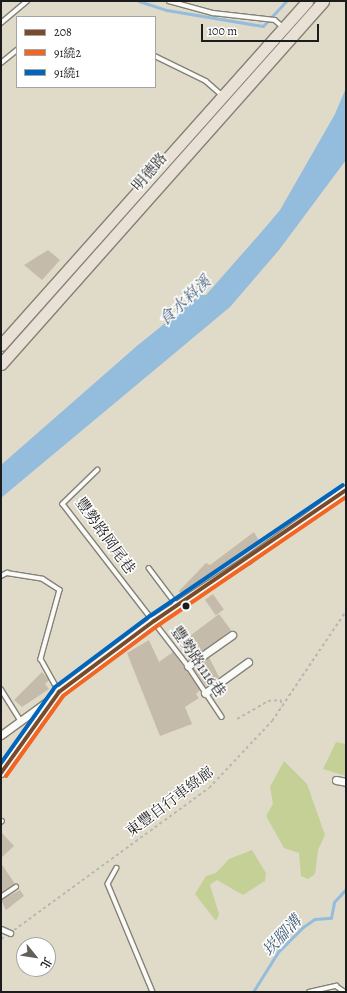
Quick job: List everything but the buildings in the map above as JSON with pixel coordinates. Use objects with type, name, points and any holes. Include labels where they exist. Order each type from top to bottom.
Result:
[{"type":"main road","name":"明德路","points":[[1,345],[283,26],[307,1]]},
{"type":"main road","name":"明德路","points":[[1,364],[291,35],[324,1]]},
{"type":"street","points":[[1,735],[154,620],[178,606],[346,490]]},
{"type":"street","points":[[188,666],[232,635]]},
{"type":"street","points":[[205,693],[248,662]]},
{"type":"street","points":[[1,773],[59,692]]},
{"type":"street","points":[[336,780],[346,782]]},
{"type":"street","points":[[1,928],[10,933]]},
{"type":"lane","points":[[1,23],[27,1]]},
{"type":"lane","points":[[169,1],[213,13],[275,20],[291,35]]},
{"type":"lane","points":[[1,63],[16,51]]},
{"type":"lane","points":[[156,56],[206,81],[222,95]]},
{"type":"lane","name":"豐勢路岡尾巷","points":[[98,470],[62,504],[154,620]]},
{"type":"lane","points":[[149,568],[178,606]]},
{"type":"lane","points":[[1,576],[7,573],[43,579],[60,590],[41,659],[59,692]]},
{"type":"lane","name":"豐勢路1116巷","points":[[154,620],[188,666],[222,717]]},
{"type":"lane","points":[[1,689],[20,720]]},
{"type":"lane","points":[[117,868],[108,884],[153,992]]},
{"type":"lane","points":[[1,897],[16,887]]},
{"type":"lane","points":[[309,992],[336,986],[345,992]]},
{"type":"path","name":"東豐自行車綠廊","points":[[1,939],[209,788],[282,707],[346,611]]},
{"type":"path","points":[[238,719],[268,701],[281,700],[282,707]]},
{"type":"green space","points":[[336,742],[346,744],[346,776],[323,769]]},
{"type":"green space","points":[[284,761],[307,784],[325,835],[318,850],[315,874],[308,879],[301,876],[299,853],[284,848],[266,816],[273,804],[270,787]]},
{"type":"green space","points":[[252,850],[266,873],[265,881],[243,895],[217,880],[210,885],[219,914],[216,921],[195,894],[206,876],[216,873],[229,859]]},
{"type":"water","points":[[346,88],[346,160],[279,250],[230,307],[1,498],[1,465],[138,345],[200,295],[206,295],[280,210],[335,114]]},
{"type":"waterway","points":[[139,1],[167,10],[263,26],[286,1]]},
{"type":"waterway","name":"崁腳溝","points":[[253,992],[278,952],[303,927],[315,919],[331,918],[334,902],[346,889]]},
{"type":"transit line","name":"91繞1","points":[[1,763],[55,687],[150,616],[343,485]]},
{"type":"transit line","name":"208","points":[[1,773],[59,692],[154,621],[346,490]]},
{"type":"transit line","name":"91繞2","points":[[6,776],[63,696],[157,626],[346,497]]},
{"type":"water label","name":"食水嵙溪","points":[[185,301]]}]
